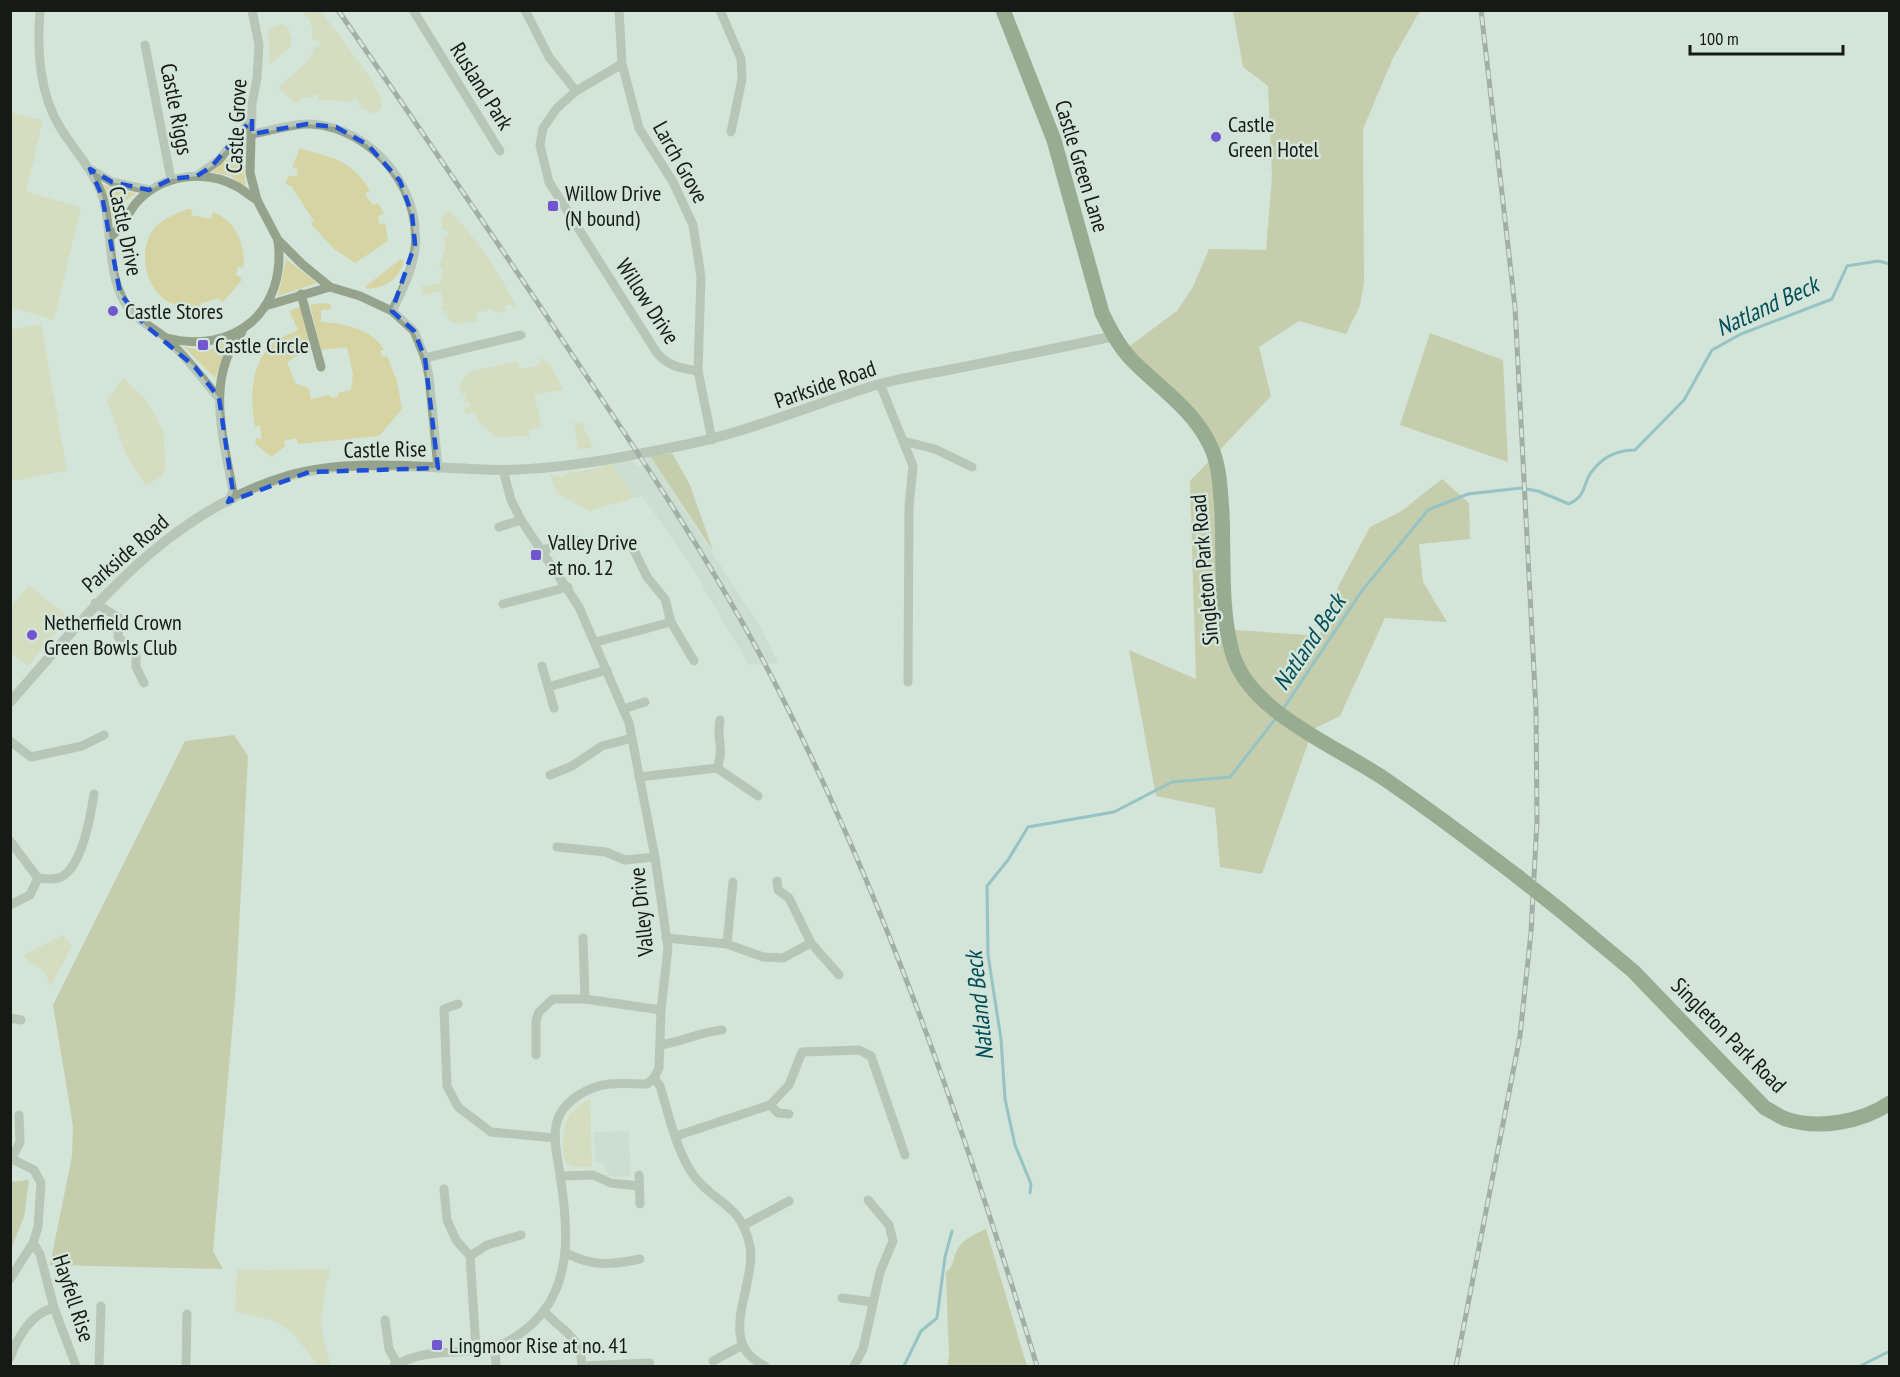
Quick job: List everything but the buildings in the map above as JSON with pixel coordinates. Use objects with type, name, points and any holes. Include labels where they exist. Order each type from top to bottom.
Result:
[{"type":"highway","name":"Castle Green Lane","points":[[1003,10],[1054,140],[1093,284],[1102,313],[1114,336]]},
{"type":"highway","name":"Singleton Park Road","points":[[1114,336],[1130,358],[1188,413],[1203,431],[1214,456],[1221,504],[1227,627],[1233,654],[1246,680],[1285,718],[1363,763],[1560,910],[1633,971],[1765,1108],[1786,1119],[1812,1124],[1852,1120],[1890,1103]]},
{"type":"street","name":"Castle Drive","points":[[40,10],[39,57],[50,106],[61,128],[90,169],[102,196],[111,237],[114,278],[120,294],[144,325],[165,338],[195,367],[219,398]]},
{"type":"street","name":"Castle Grove","points":[[252,10],[259,45],[250,173],[257,200],[278,240],[330,287],[360,296],[392,311],[414,330],[425,358],[438,468]]},
{"type":"street","name":"Rusland Park","points":[[413,10],[500,151]]},
{"type":"street","points":[[525,10],[549,57],[576,91]]},
{"type":"street","name":"Larch Grove","points":[[619,10],[622,64],[639,128],[673,182],[693,225],[701,277],[699,371],[712,440]]},
{"type":"street","points":[[720,10],[741,59],[742,79],[731,132]]},
{"type":"street","name":"Castle Riggs","points":[[145,45],[171,179]]},
{"type":"street","name":"Willow Drive","points":[[622,64],[576,91],[558,108],[543,128],[540,145],[549,182],[657,353],[665,362],[675,367],[699,371]]},
{"type":"street","points":[[197,176],[219,160],[252,119]]},
{"type":"street","points":[[252,134],[307,124],[336,127],[351,133],[383,158],[407,196],[412,214],[415,244],[413,260],[392,311]]},
{"type":"street","points":[[90,169],[112,182],[149,190]]},
{"type":"street","points":[[111,237],[128,212],[149,190],[171,179],[197,176],[237,187],[257,200]]},
{"type":"street","points":[[165,338],[203,343],[218,341],[243,330],[265,306],[276,286],[278,240]]},
{"type":"street","points":[[265,306],[330,287]]},
{"type":"street","points":[[301,294],[321,367]]},
{"type":"street","name":"Castle Drive","points":[[228,502],[233,492],[219,398],[221,375],[227,355],[243,330]]},
{"type":"street","points":[[425,358],[521,335]]},
{"type":"street","name":"Parkside Road","points":[[548,466],[712,440],[880,384],[1114,336]]},
{"type":"street","points":[[880,384],[913,466],[909,507],[908,682]]},
{"type":"street","points":[[903,441],[935,449],[972,467]]},
{"type":"street","name":"Castle Rise","points":[[228,502],[290,476],[341,468],[503,470],[548,466]]},
{"type":"street","name":"Valley Drive","points":[[503,470],[511,500],[520,520],[568,587],[596,642],[632,738],[655,857],[668,948],[661,1010],[659,1068],[654,1078]]},
{"type":"street","name":"Parkside Road","points":[[10,702],[95,603],[153,549],[228,502]]},
{"type":"street","points":[[499,527],[520,520]]},
{"type":"street","points":[[541,551],[575,539]]},
{"type":"street","points":[[632,546],[642,570],[665,599],[671,622],[694,661]]},
{"type":"street","points":[[503,604],[568,587]]},
{"type":"street","points":[[95,603],[119,618],[118,637],[136,654],[136,668],[144,683]]},
{"type":"street","points":[[596,642],[671,622]]},
{"type":"street","points":[[542,666],[554,708]]},
{"type":"street","points":[[548,687],[607,670]]},
{"type":"street","points":[[623,709],[645,702]]},
{"type":"street","points":[[717,768],[723,749],[718,730],[720,720]]},
{"type":"street","points":[[10,741],[31,757],[82,746],[104,735]]},
{"type":"street","points":[[550,775],[572,766],[602,746],[632,738]]},
{"type":"street","points":[[639,777],[717,768],[758,796]]},
{"type":"street","points":[[38,878],[62,876],[71,868],[90,824],[94,794]]},
{"type":"street","points":[[10,841],[38,878]]},
{"type":"street","points":[[557,847],[606,852],[625,860],[655,857]]},
{"type":"street","points":[[10,905],[30,895],[38,878]]},
{"type":"street","points":[[777,881],[778,890],[789,898],[811,943],[839,975]]},
{"type":"street","points":[[727,944],[733,882]]},
{"type":"street","points":[[583,938],[585,999]]},
{"type":"street","points":[[666,938],[727,944],[763,957],[783,958],[811,943]]},
{"type":"street","points":[[536,1055],[536,1021],[539,1011],[553,999],[585,999],[661,1010]]},
{"type":"street","points":[[458,1004],[444,1009],[447,1086],[458,1107],[491,1132],[555,1138]]},
{"type":"street","points":[[10,1018],[21,1020]]},
{"type":"street","points":[[660,1045],[681,1042],[705,1032],[722,1030]]},
{"type":"street","points":[[676,1136],[770,1105],[789,1085],[802,1052],[859,1050],[871,1056],[905,1155]]},
{"type":"street","points":[[385,1320],[389,1350],[396,1366],[428,1354],[495,1347],[528,1327],[544,1311],[556,1288],[566,1253],[555,1138],[561,1112],[580,1095],[598,1086],[647,1084],[654,1078],[660,1086],[676,1136],[694,1175],[703,1186],[729,1204],[744,1225],[751,1260],[739,1317],[739,1330],[743,1345],[750,1356],[765,1366]]},
{"type":"street","points":[[770,1105],[778,1113],[789,1114]]},
{"type":"street","points":[[10,1279],[33,1243],[40,1218],[41,1183],[33,1170],[11,1158],[20,1142],[19,1115]]},
{"type":"street","points":[[560,1176],[594,1174],[611,1183],[639,1186]]},
{"type":"street","points":[[639,1175],[640,1204]]},
{"type":"street","points":[[444,1189],[447,1220],[456,1240],[470,1256],[476,1349]]},
{"type":"street","points":[[854,1366],[870,1326],[880,1272],[893,1241],[889,1225],[868,1200]]},
{"type":"street","points":[[744,1225],[789,1201]]},
{"type":"street","points":[[470,1256],[487,1245],[521,1235]]},
{"type":"street","name":"Hayfell Rise","points":[[33,1243],[40,1254],[54,1308],[76,1366]]},
{"type":"street","points":[[566,1253],[583,1262],[601,1264],[640,1259]]},
{"type":"street","points":[[842,1298],[873,1302]]},
{"type":"street","name":"Hayfell Rise","points":[[99,1366],[101,1306]]},
{"type":"street","points":[[10,1358],[36,1314],[54,1308]]},
{"type":"street","points":[[544,1311],[573,1336],[581,1352],[582,1366],[650,1363]]},
{"type":"street","points":[[186,1366],[187,1314]]},
{"type":"street","points":[[713,1361],[743,1345]]},
{"type":"street","points":[[495,1347],[496,1366]]},
{"type":"highlighted area","points":[[252,119],[252,134],[307,124],[336,127],[368,145],[400,181],[412,214],[415,244],[392,311],[414,331],[425,358],[438,468],[309,472],[228,502],[233,492],[219,398],[195,367],[145,325],[120,293],[102,196],[90,169],[112,182],[149,190],[171,179],[197,176],[212,166]]},
{"type":"shaded area","points":[[301,11],[321,11],[369,76],[382,101],[381,109],[374,114],[359,107],[359,101],[354,99],[350,102],[318,99],[318,95],[313,94],[313,98],[302,97],[296,104],[278,88],[304,65],[315,47],[321,46],[319,40],[313,41],[311,21]]},
{"type":"shaded area","points":[[1233,11],[1420,11],[1393,58],[1363,129],[1364,282],[1360,306],[1346,334],[1299,321],[1259,347],[1271,396],[1214,456],[1210,446],[1124,350],[1177,311],[1193,287],[1209,249],[1266,250],[1272,176],[1268,86],[1243,67]]},
{"type":"shaded area","points":[[282,24],[289,29],[292,46],[270,64],[268,29]]},
{"type":"shaded area","points":[[11,113],[43,120],[26,192],[81,207],[54,320],[11,307]]},
{"type":"shaded area","points":[[246,143],[243,165],[246,188],[231,176],[212,172]]},
{"type":"shaded area","points":[[300,148],[340,161],[355,171],[370,190],[365,194],[373,205],[378,203],[384,214],[378,216],[379,224],[385,223],[388,241],[355,263],[333,248],[311,224],[314,221],[291,186],[285,184],[289,175],[296,177],[298,169],[292,167]]},
{"type":"shaded area","points":[[102,184],[119,191],[136,193],[121,204],[113,222],[108,198]]},
{"type":"shaded area","points":[[192,209],[191,215],[211,219],[213,212],[228,221],[238,235],[243,251],[243,268],[238,266],[236,276],[242,277],[241,281],[224,301],[222,302],[219,298],[200,304],[201,309],[176,305],[164,299],[152,284],[145,264],[147,244],[153,230],[166,219]]},
{"type":"shaded area","points":[[449,210],[487,256],[517,309],[514,309],[512,304],[505,306],[505,311],[497,313],[491,309],[476,314],[477,321],[455,324],[447,319],[450,315],[440,309],[444,306],[441,291],[423,295],[422,286],[440,284],[443,269],[439,267],[446,247],[443,237],[448,236],[447,230],[442,230],[441,218]]},
{"type":"shaded area","points":[[286,259],[317,283],[278,296]]},
{"type":"shaded area","points":[[401,259],[404,261],[402,268],[395,278],[385,285],[366,289],[366,286]]},
{"type":"shaded area","points":[[331,304],[330,310],[321,310],[321,322],[357,328],[379,343],[384,350],[380,351],[383,357],[387,356],[397,381],[402,409],[379,436],[298,444],[296,438],[284,441],[285,446],[272,457],[255,444],[256,438],[262,439],[260,426],[255,426],[252,393],[256,371],[265,351],[282,337],[298,330],[289,311],[301,306],[311,348],[287,362],[295,383],[308,388],[311,399],[330,395],[331,398],[338,397],[338,393],[351,390],[353,374],[347,347],[321,350],[310,305]]},
{"type":"shaded area","points":[[41,324],[67,471],[11,481],[11,329]]},
{"type":"shaded area","points":[[1430,333],[1503,360],[1508,462],[1400,425]]},
{"type":"shaded area","points":[[228,341],[215,378],[184,347],[208,351]]},
{"type":"shaded area","points":[[540,357],[550,364],[563,389],[534,395],[542,426],[529,430],[529,436],[496,437],[476,419],[477,416],[472,412],[468,415],[465,413],[464,408],[470,407],[469,402],[463,403],[466,400],[466,394],[462,394],[459,386],[469,372],[518,361],[520,369],[540,365]]},
{"type":"shaded area","points":[[123,378],[145,399],[163,430],[166,467],[162,476],[146,486],[126,454],[107,400]]},
{"type":"shaded area","points":[[581,422],[593,447],[578,450],[574,423]]},
{"type":"shaded area","points":[[672,453],[690,485],[713,551],[650,456]]},
{"type":"shaded area","points":[[650,456],[761,628],[778,663],[749,665],[688,561],[642,496],[634,498],[611,463],[632,460],[637,467],[648,462],[646,457]]},
{"type":"shaded area","points":[[1214,456],[1224,629],[1319,636],[1338,587],[1370,527],[1400,512],[1442,479],[1469,503],[1470,539],[1419,544],[1423,582],[1447,622],[1385,618],[1340,716],[1313,729],[1262,874],[1220,867],[1215,808],[1156,796],[1129,650],[1196,679],[1190,481]]},
{"type":"shaded area","points":[[604,463],[611,463],[634,498],[589,511],[556,492],[550,474],[563,477],[563,474],[603,467]]},
{"type":"shaded area","name":"Netherfield Crown Green Bowls Club","points":[[29,585],[68,617],[28,666],[11,652],[11,607]]},
{"type":"shaded area","points":[[234,735],[248,756],[236,986],[213,1251],[223,1269],[50,1265],[72,1156],[73,1126],[53,1005],[185,741]]},
{"type":"shaded area","points":[[63,935],[72,946],[50,987],[45,974],[24,955]]},
{"type":"shaded area","points":[[590,1099],[592,1167],[573,1166],[568,1164],[564,1158],[564,1130],[572,1112]]},
{"type":"shaded area","points":[[629,1131],[630,1176],[613,1177],[606,1172],[603,1162],[595,1162],[594,1132]]},
{"type":"shaded area","points":[[29,1180],[24,1217],[11,1249],[11,1182]]},
{"type":"shaded area","points":[[986,1229],[1027,1366],[947,1366],[949,1357],[946,1272],[951,1268],[957,1250],[963,1242]]},
{"type":"shaded area","points":[[330,1269],[324,1296],[322,1329],[332,1366],[318,1366],[285,1327],[266,1319],[235,1312],[237,1270]]},
{"type":"waterway","name":"Natland Beck","points":[[1283,709],[1361,592],[1428,510],[1468,494],[1521,488],[1538,491],[1569,504],[1580,496],[1589,475],[1597,465],[1612,455],[1635,450],[1684,400],[1712,350],[1741,334],[1832,299],[1847,266],[1878,261],[1890,264]]},
{"type":"waterway","name":"Natland Beck","points":[[1030,1193],[1031,1184],[1015,1145],[1005,1099],[1001,1039],[988,955],[987,886],[1008,860],[1028,827],[1114,812],[1172,782],[1230,777],[1277,717]]},
{"type":"waterway","name":"Natland Beck","points":[[904,1366],[921,1331],[937,1318],[945,1257],[952,1231]]},
{"type":"waterway","points":[[1860,1366],[1890,1351]]},
{"type":"railway","points":[[338,10],[491,233],[650,472],[716,577],[757,649],[801,735],[879,911],[979,1183],[1037,1366]]},
{"type":"railway","points":[[1456,1366],[1520,1036],[1531,932],[1537,821],[1536,710],[1515,307],[1481,10]]},
{"type":"place","name":"Castle Green Hotel","points":[[1216,137]]},
{"type":"place","name":"Willow Drive (N bound)","points":[[553,206]]},
{"type":"place","name":"Castle Stores","points":[[113,311]]},
{"type":"place","name":"Castle Circle","points":[[203,345]]},
{"type":"place","name":"Valley Drive at no. 12","points":[[536,555]]},
{"type":"place","name":"Netherfield Crown Green Bowls Club","points":[[32,635]]},
{"type":"place","name":"Lingmoor Rise at no. 41","points":[[437,1345]]}]
